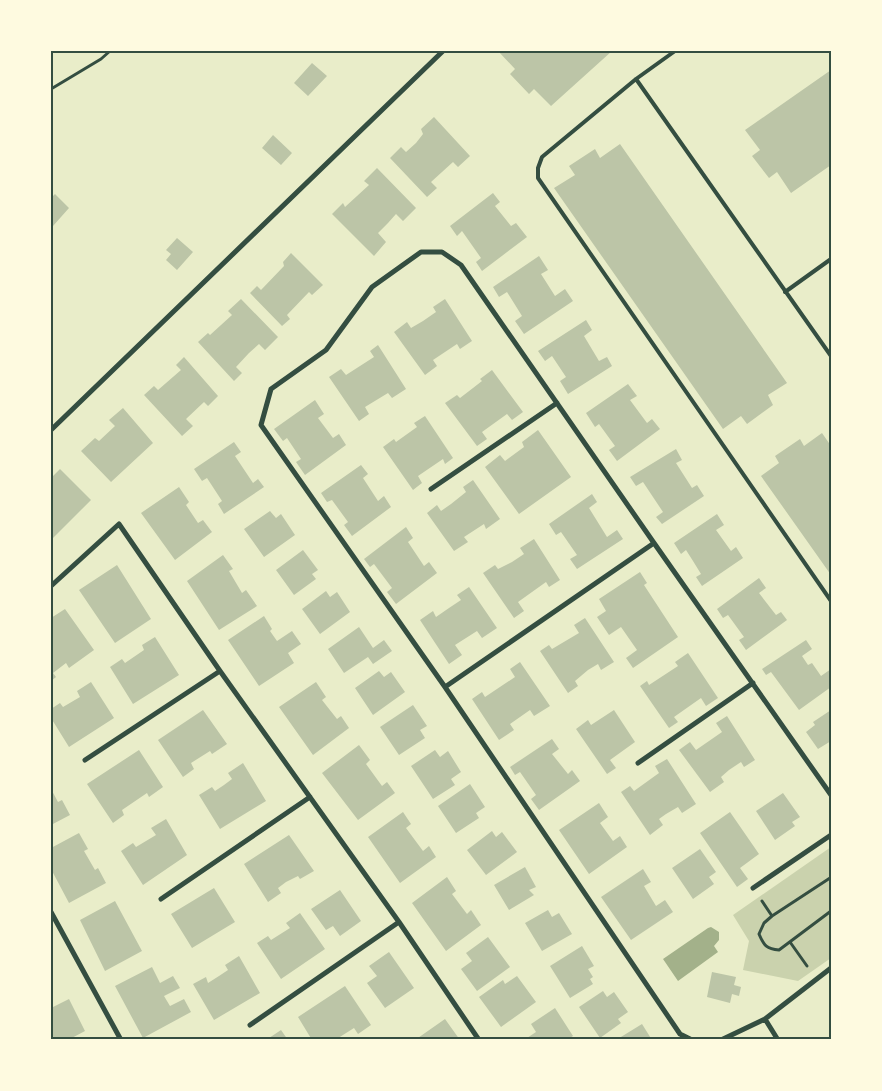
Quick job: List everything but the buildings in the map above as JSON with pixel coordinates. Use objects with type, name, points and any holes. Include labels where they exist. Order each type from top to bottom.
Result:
[{"type":"street","points":[[51,430],[443,51]]},
{"type":"street","points":[[692,1040],[680,1034],[444,687],[261,425],[271,389],[326,350],[372,287],[421,252],[442,252],[462,265],[556,403],[831,794]]},
{"type":"street","points":[[431,489],[556,403]]},
{"type":"street","points":[[51,586],[119,524],[220,671],[399,922],[479,1040]]},
{"type":"street","points":[[444,687],[654,543]]},
{"type":"street","points":[[85,760],[220,671]]},
{"type":"street","points":[[638,763],[753,683]]},
{"type":"street","points":[[161,899],[310,797]]},
{"type":"street","points":[[753,888],[831,836]]},
{"type":"street","points":[[51,912],[121,1040]]},
{"type":"street","points":[[250,1025],[399,922]]},
{"type":"street","points":[[721,1040],[765,1019],[831,968]]},
{"type":"street","points":[[765,1019],[778,1040]]},
{"type":"lane","points":[[674,51],[636,79],[542,157],[538,168],[538,178],[831,601]]},
{"type":"lane","points":[[636,79],[831,356]]},
{"type":"lane","points":[[785,292],[831,259]]},
{"type":"path","points":[[51,90],[100,60],[110,51]]},
{"type":"path","points":[[831,870],[830,879],[772,916],[764,924],[759,934],[763,943],[770,950],[779,950],[831,911]]},
{"type":"path","points":[[790,942],[816,979]]},
{"type":"shaded area","points":[[831,847],[831,958],[798,981],[743,970],[749,941],[733,915]]},
{"type":"shaded area","points":[[711,927],[719,932],[719,940],[714,946],[718,952],[678,981],[663,959]]}]
